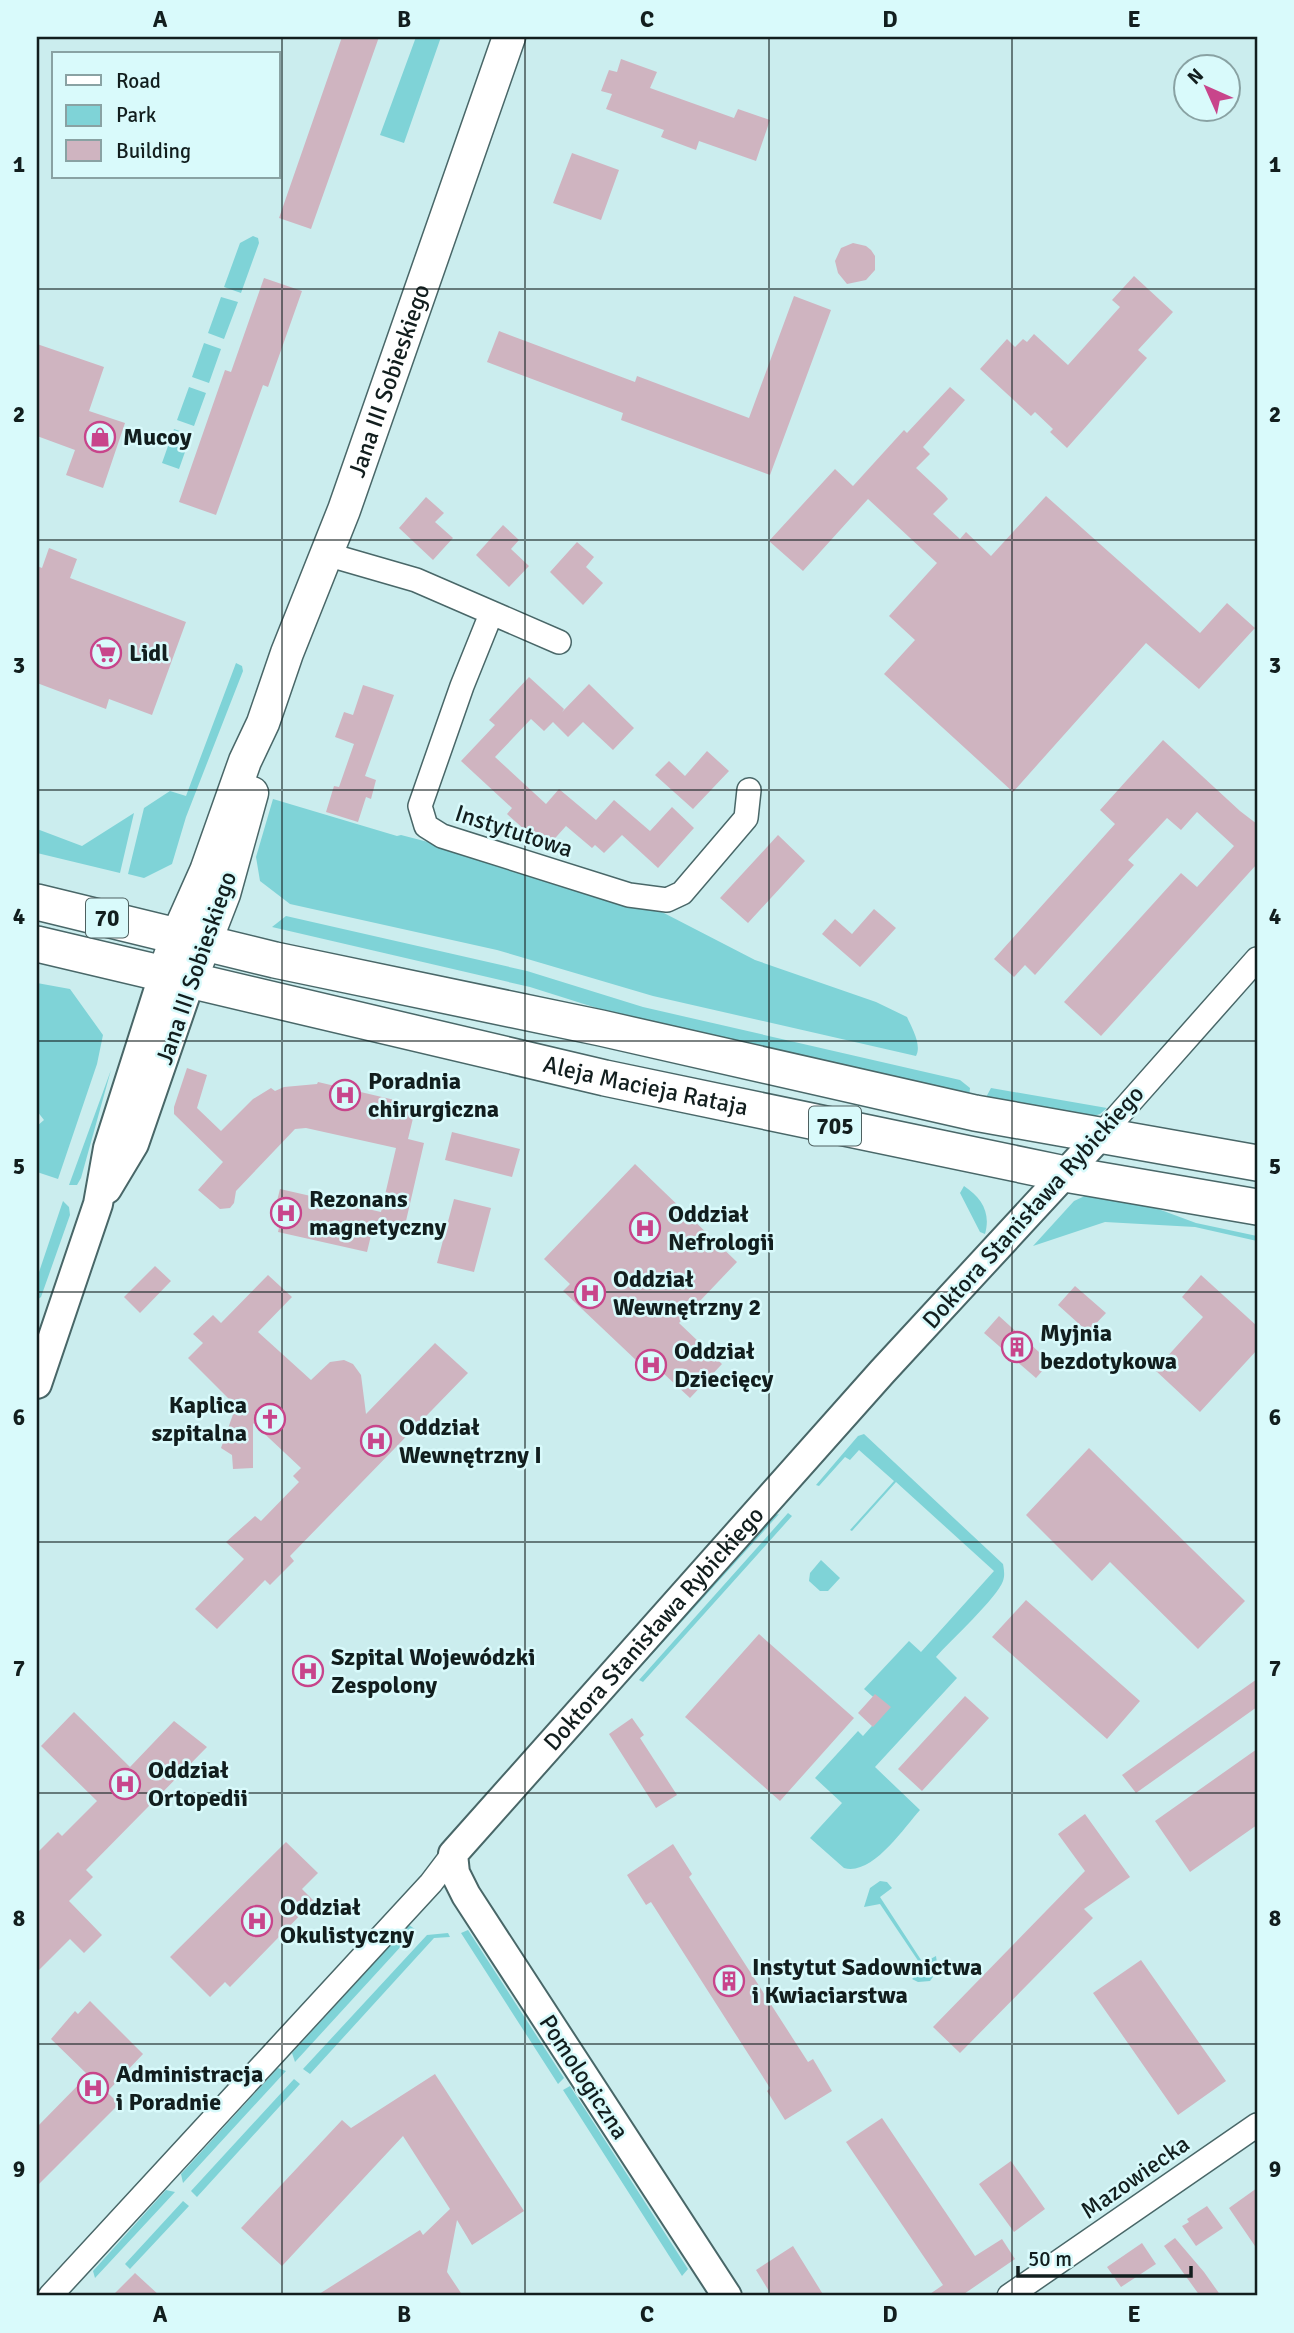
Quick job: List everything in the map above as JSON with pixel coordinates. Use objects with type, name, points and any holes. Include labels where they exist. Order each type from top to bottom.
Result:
[{"type":"main road","name":"Jana III Sobieskiego","points":[[177,976],[191,939],[206,871],[245,761],[263,723],[326,554],[509,37]]},
{"type":"main road","name":"Aleja Macieja Rataja","points":[[37,902],[275,960],[613,1031],[975,1113],[1257,1163]]},
{"type":"main road","name":"Aleja Macieja Rataja","points":[[37,944],[605,1078],[1065,1174],[1257,1207]]},
{"type":"street","points":[[326,554],[416,580],[559,642]]},
{"type":"street","name":"Instytutowa","points":[[491,614],[462,686],[420,806],[426,825],[434,831],[442,836],[629,895],[667,900],[682,893],[746,818],[749,789]]},
{"type":"street","name":"Doktora Stanisława Rybickiego","points":[[50,2296],[431,1883],[453,1854],[882,1372],[1101,1135],[1257,960]]},
{"type":"street","name":"Jana III Sobieskiego","points":[[37,1384],[98,1203],[134,1144],[177,976]]},
{"type":"street","name":"Pomologiczna","points":[[453,1854],[454,1873],[466,1895],[727,2296]]},
{"type":"street","name":"Mazowiecka","points":[[1009,2296],[1257,2125]]},
{"type":"green space","points":[[416,37],[441,37],[404,143],[380,135]]},
{"type":"green space","points":[[253,236],[258,238],[259,243],[241,293],[224,287],[240,243]]},
{"type":"green space","points":[[221,297],[238,302],[224,339],[208,333]]},
{"type":"green space","points":[[204,343],[221,349],[209,383],[192,377]]},
{"type":"green space","points":[[189,387],[206,393],[194,426],[177,420]]},
{"type":"green space","points":[[174,429],[191,435],[179,469],[162,463]]},
{"type":"green space","points":[[236,663],[242,666],[243,671],[186,817],[172,864],[144,878],[128,874],[144,808],[170,791],[186,796]]},
{"type":"green space","points":[[273,799],[397,836],[459,850],[660,911],[755,960],[876,1002],[907,1017],[914,1031],[918,1052],[916,1056],[653,996],[497,950],[290,904],[260,881],[256,857]]},
{"type":"green space","points":[[134,813],[120,873],[37,853],[37,829],[82,846]]},
{"type":"green space","points":[[286,916],[527,971],[643,1007],[960,1080],[970,1088],[969,1097],[622,1016],[530,987],[272,927]]},
{"type":"green space","points":[[37,983],[70,989],[103,1035],[97,1064],[58,1179],[37,1172],[37,1126],[44,1120],[37,1111]]},
{"type":"green space","points":[[111,1070],[81,1178],[77,1185],[69,1185]]},
{"type":"green space","points":[[991,1088],[1107,1108],[1091,1117],[984,1101]]},
{"type":"green space","points":[[964,1186],[984,1207],[987,1219],[985,1234],[980,1232],[960,1193]]},
{"type":"green space","points":[[1087,1195],[1142,1203],[1196,1223],[1257,1236],[1257,1241],[1195,1227],[1105,1222],[1033,1246],[1074,1201]]},
{"type":"green space","points":[[63,1201],[69,1207],[70,1215],[41,1297],[37,1300],[37,1278]]},
{"type":"green space","points":[[864,1434],[1003,1564],[1004,1575],[992,1598],[936,1657],[957,1678],[875,1767],[920,1810],[886,1849],[876,1858],[855,1869],[844,1868],[810,1838],[842,1803],[815,1778],[858,1731],[863,1736],[887,1709],[864,1689],[909,1641],[921,1652],[994,1571],[896,1482],[852,1531],[850,1530],[894,1481],[859,1450],[850,1460],[845,1457],[819,1486],[816,1485],[858,1436]]},
{"type":"green space","points":[[788,1513],[792,1516],[643,1682],[639,1680]]},
{"type":"green space","points":[[779,1514],[638,1670],[775,1515]]},
{"type":"green space","points":[[821,1560],[840,1578],[828,1591],[820,1591],[809,1581],[810,1573]]},
{"type":"green space","points":[[880,1881],[887,1882],[892,1888],[880,1897],[923,1963],[936,1956],[938,1970],[930,1981],[918,1982],[912,1979],[923,1968],[880,1904],[864,1907],[870,1888]]},
{"type":"green space","points":[[409,1925],[416,1930],[295,2062],[292,2053]]},
{"type":"green space","points":[[468,1930],[564,2078],[558,2084],[461,1933]]},
{"type":"green space","points":[[448,1933],[450,1937],[434,1938],[310,2074],[303,2069],[427,1935]]},
{"type":"green space","points":[[278,2068],[286,2071],[183,2183],[181,2174]]},
{"type":"green space","points":[[294,2079],[300,2084],[197,2197],[191,2191]]},
{"type":"green space","points":[[570,2086],[688,2269],[682,2276],[563,2090]]},
{"type":"green space","points":[[166,2190],[175,2192],[95,2278],[93,2271]]},
{"type":"green space","points":[[183,2201],[189,2206],[130,2269],[125,2264]]},
{"type":"building","points":[[342,37],[379,37],[311,229],[279,218]]},
{"type":"building","points":[[621,59],[657,72],[650,88],[734,118],[738,109],[770,120],[756,161],[699,141],[696,150],[661,137],[664,130],[606,109],[612,94],[601,91],[609,70],[617,72]]},
{"type":"building","points":[[572,153],[619,170],[601,220],[553,203]]},
{"type":"building","points":[[853,243],[871,250],[875,256],[875,270],[866,280],[847,284],[838,273],[835,261],[841,248]]},
{"type":"building","points":[[1134,276],[1173,312],[1138,350],[1147,358],[1067,448],[1050,432],[1053,429],[1035,412],[1031,416],[980,369],[1007,339],[1015,347],[1023,339],[1027,342],[1034,334],[1068,365],[1120,307],[1112,300]]},
{"type":"building","points":[[264,278],[302,291],[268,387],[263,385],[216,515],[179,502],[225,370],[231,372]]},
{"type":"building","points":[[794,296],[831,310],[770,475],[621,420],[623,413],[487,362],[499,331],[635,382],[637,376],[749,418]]},
{"type":"building","points":[[37,344],[104,367],[89,411],[125,423],[103,488],[66,475],[75,450],[37,436]]},
{"type":"building","points":[[950,387],[965,400],[923,447],[930,454],[916,468],[948,499],[933,514],[960,539],[966,532],[991,556],[1046,496],[1200,633],[1227,603],[1255,628],[1199,689],[1146,643],[1013,792],[884,674],[915,640],[889,616],[937,563],[868,499],[803,571],[769,541],[835,469],[853,486],[904,430],[907,433]]},
{"type":"building","points":[[426,497],[444,513],[435,522],[453,538],[433,560],[399,528]]},
{"type":"building","points":[[503,525],[519,540],[511,549],[529,566],[509,587],[476,555]]},
{"type":"building","points":[[577,542],[594,557],[586,567],[603,583],[583,605],[550,572]]},
{"type":"building","name":"Lidl","points":[[49,548],[77,559],[70,578],[186,622],[152,715],[109,699],[106,709],[37,683],[37,566],[42,568]]},
{"type":"building","points":[[529,677],[564,709],[562,712],[589,684],[634,728],[613,750],[583,722],[568,737],[553,722],[544,731],[531,719],[495,757],[546,804],[559,789],[596,820],[614,800],[650,831],[672,807],[694,828],[658,868],[622,835],[604,853],[595,845],[592,848],[566,826],[549,845],[537,834],[534,838],[507,814],[512,808],[461,761],[495,725],[489,720]]},
{"type":"building","points":[[363,685],[394,695],[365,776],[376,780],[371,799],[366,797],[358,822],[326,812],[334,786],[339,787],[354,744],[335,737],[344,712],[353,715]]},
{"type":"building","points":[[1163,740],[1257,824],[1257,864],[1101,1036],[1064,1002],[1181,873],[1197,887],[1234,846],[1197,812],[1181,830],[1167,818],[1128,860],[1134,865],[1035,975],[1025,965],[1014,977],[994,959],[1115,824],[1100,810]]},
{"type":"building","points":[[707,751],[729,771],[693,809],[655,775],[669,761],[685,776]]},
{"type":"building","points":[[778,835],[805,861],[748,923],[720,898]]},
{"type":"building","points":[[874,909],[896,928],[860,967],[822,934],[835,919],[852,934]]},
{"type":"building","points":[[187,1068],[207,1075],[197,1108],[221,1131],[253,1099],[271,1088],[275,1091],[318,1082],[399,1101],[398,1106],[415,1110],[408,1139],[424,1143],[403,1234],[373,1227],[367,1252],[278,1232],[282,1215],[274,1213],[280,1189],[381,1212],[396,1148],[306,1128],[295,1129],[236,1191],[234,1203],[230,1208],[220,1209],[198,1190],[223,1162],[174,1114]]},
{"type":"building","points":[[452,1132],[520,1149],[512,1177],[445,1160]]},
{"type":"building","points":[[635,1164],[737,1262],[679,1323],[722,1364],[690,1398],[663,1373],[657,1380],[563,1291],[570,1284],[544,1259]]},
{"type":"building","points":[[454,1199],[491,1208],[474,1272],[437,1263]]},
{"type":"building","points":[[155,1266],[171,1281],[140,1313],[124,1297]]},
{"type":"building","points":[[268,1275],[292,1297],[258,1332],[311,1380],[330,1362],[344,1360],[353,1364],[361,1375],[366,1414],[435,1343],[468,1373],[290,1556],[294,1561],[270,1585],[265,1580],[217,1629],[195,1609],[244,1559],[226,1542],[255,1516],[261,1521],[299,1482],[293,1476],[301,1468],[253,1423],[253,1468],[233,1469],[232,1455],[221,1448],[236,1406],[188,1358],[203,1343],[193,1334],[213,1315],[221,1323]]},
{"type":"building","points":[[1201,1275],[1257,1326],[1257,1350],[1200,1412],[1155,1370],[1203,1317],[1182,1297]]},
{"type":"building","points":[[1075,1286],[1106,1313],[1088,1332],[1058,1305]]},
{"type":"building","name":"Myjnia bezdotykowa","points":[[999,1316],[1050,1362],[1036,1378],[984,1333]]},
{"type":"building","points":[[1089,1448],[1245,1601],[1198,1649],[1110,1562],[1092,1581],[1026,1515]]},
{"type":"building","points":[[1026,1600],[1140,1701],[1107,1739],[992,1637]]},
{"type":"building","points":[[759,1634],[854,1718],[780,1801],[685,1717]]},
{"type":"building","points":[[1257,1679],[1257,1707],[1136,1793],[1122,1775]]},
{"type":"building","points":[[875,1694],[891,1707],[873,1727],[858,1713]]},
{"type":"building","points":[[965,1696],[989,1718],[922,1791],[898,1769]]},
{"type":"building","name":"Oddział Ortopedii","points":[[74,1712],[130,1767],[174,1721],[207,1747],[86,1870],[93,1877],[69,1901],[102,1935],[84,1953],[70,1939],[37,1972],[37,1853],[58,1832],[62,1836],[97,1801],[41,1746]]},
{"type":"building","points":[[632,1718],[644,1735],[640,1738],[677,1795],[656,1808],[609,1734]]},
{"type":"building","points":[[1257,1749],[1257,1825],[1190,1872],[1155,1821]]},
{"type":"building","points":[[1085,1814],[1130,1877],[1084,1909],[1093,1918],[960,2053],[933,2027],[1085,1871],[1058,1834]]},
{"type":"building","name":"Oddział Okulistyczny","points":[[286,1842],[318,1873],[302,1889],[314,1901],[230,1987],[225,1982],[210,1997],[170,1957]]},
{"type":"building","name":"Instytut Sadownictwa i Kwiaciarstwa","points":[[673,1844],[692,1874],[689,1877],[808,2062],[813,2059],[832,2091],[785,2120],[767,2091],[770,2088],[651,1902],[646,1905],[627,1875]]},
{"type":"building","points":[[1141,1960],[1226,2081],[1178,2115],[1093,1993]]},
{"type":"building","name":"Administracja i Poradnie","points":[[90,2001],[143,2054],[107,2092],[119,2104],[37,2186],[37,2127],[88,2075],[51,2039],[75,2011],[78,2014]]},
{"type":"building","points":[[435,2074],[524,2211],[472,2245],[457,2220],[447,2272],[463,2296],[316,2296],[420,2230],[423,2235],[450,2209],[403,2136],[282,2266],[241,2228],[342,2120],[351,2128]]},
{"type":"building","points":[[882,2118],[975,2256],[1002,2239],[1015,2259],[961,2296],[927,2296],[943,2285],[846,2142]]},
{"type":"building","points":[[1011,2161],[1045,2209],[1014,2232],[979,2184]]},
{"type":"building","points":[[1257,2188],[1257,2249],[1229,2208]]},
{"type":"building","points":[[1207,2206],[1223,2228],[1196,2246],[1182,2226],[1189,2222],[1187,2219]]},
{"type":"building","points":[[1175,2238],[1221,2296],[1200,2296],[1164,2246]]},
{"type":"building","points":[[1142,2243],[1156,2264],[1121,2287],[1107,2267]]},
{"type":"building","points":[[793,2246],[824,2296],[772,2296],[756,2270]]},
{"type":"building","points":[[135,2273],[160,2296],[112,2296]]},
{"type":"place","name":"Mucoy","points":[[100,437]]},
{"type":"place","name":"Lidl","points":[[106,653]]},
{"type":"place","name":"Poradnia chirurgiczna","points":[[345,1095]]},
{"type":"place","name":"Rezonans magnetyczny","points":[[286,1213]]},
{"type":"place","name":"Oddział Nefrologii","points":[[645,1228]]},
{"type":"place","name":"Oddział Wewnętrzny 2","points":[[590,1293]]},
{"type":"place","name":"Myjnia bezdotykowa","points":[[1017,1347]]},
{"type":"place","name":"Oddział Dziecięcy","points":[[651,1365]]},
{"type":"place","name":"Kaplica szpitalna","points":[[270,1419]]},
{"type":"place","name":"Oddział Wewnętrzny I","points":[[376,1441]]},
{"type":"place","name":"Szpital Wojewódzki Zespolony","points":[[308,1671]]},
{"type":"place","name":"Oddział Ortopedii","points":[[125,1784]]},
{"type":"place","name":"Oddział Okulistyczny","points":[[257,1921]]},
{"type":"place","name":"Instytut Sadownictwa i Kwiaciarstwa","points":[[729,1981]]},
{"type":"place","name":"Administracja i Poradnie","points":[[93,2088]]}]
